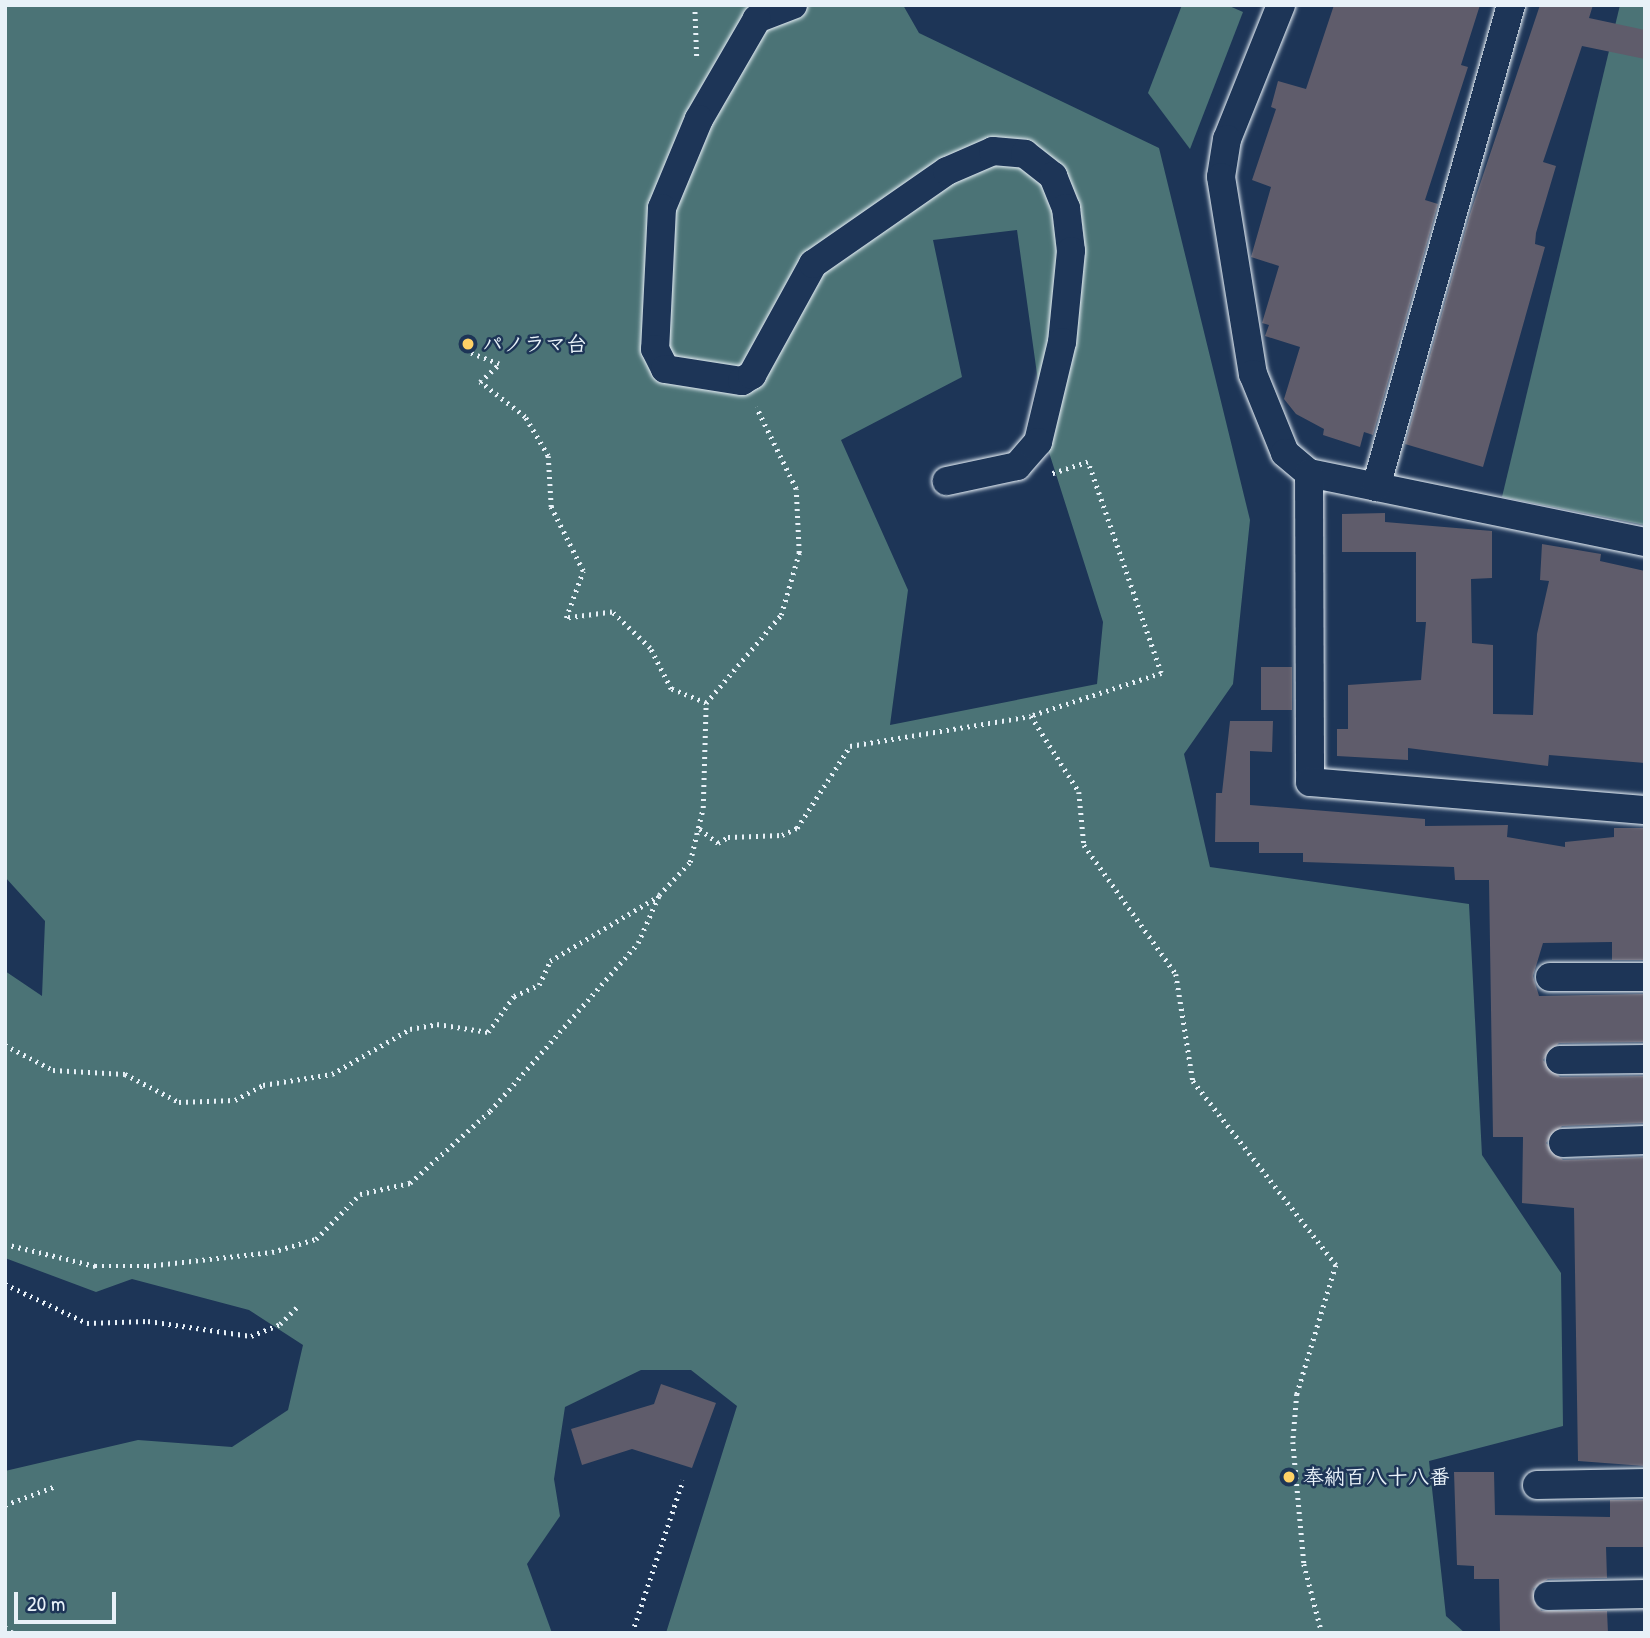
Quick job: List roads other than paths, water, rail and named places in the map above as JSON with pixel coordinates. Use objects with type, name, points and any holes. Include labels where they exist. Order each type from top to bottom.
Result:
[{"type":"street","points":[[793,5],[757,19],[699,119],[662,208],[655,349],[665,369],[742,381],[752,375],[813,264],[947,171],[993,151],[1025,154],[1054,176],[1066,208],[1071,251],[1062,342],[1038,443],[1017,466],[947,481]]},
{"type":"street","points":[[1280,5],[1227,139],[1221,177],[1254,374],[1285,453],[1309,473],[1645,541]]},
{"type":"street","points":[[1376,487],[1511,5]]},
{"type":"street","points":[[1309,473],[1310,782],[1645,810]]},
{"type":"street","points":[[1550,977],[1645,977]]},
{"type":"street","points":[[1560,1060],[1645,1059]]},
{"type":"street","points":[[1563,1143],[1645,1140]]},
{"type":"street","points":[[1537,1485],[1645,1483]]},
{"type":"street","points":[[1548,1596],[1645,1594]]},
{"type":"place","name":"パノラマ台","points":[[468,344]]},
{"type":"place","name":"奉納百八十八番","points":[[1289,1477]]}]
